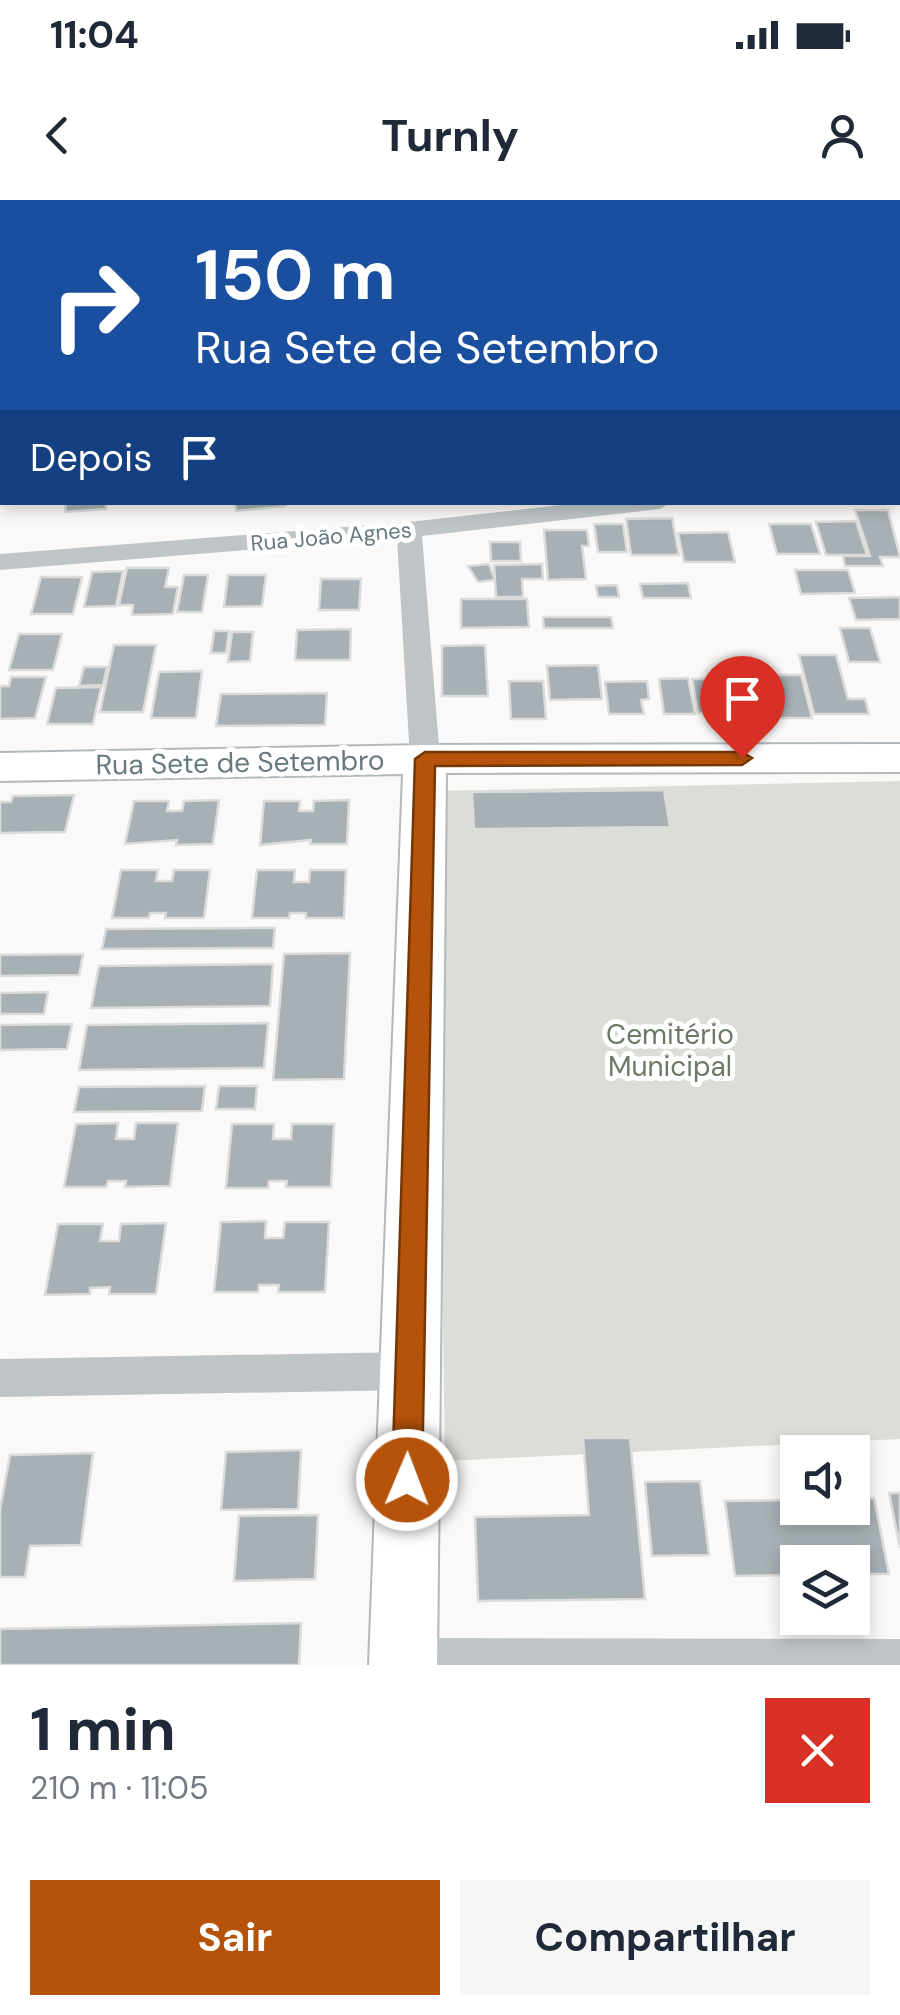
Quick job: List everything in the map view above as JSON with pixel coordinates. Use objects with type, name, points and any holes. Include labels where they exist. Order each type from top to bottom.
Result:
[{"type":"street","name":"Rua João Agnes","points":[[0,562],[409,530],[633,505]]},
{"type":"street","points":[[409,530],[425,759],[403,1663],[900,1662]]},
{"type":"street","name":"Rua Sete de Setembro","points":[[0,766],[425,759],[900,758]]},
{"type":"street","points":[[0,1378],[409,1371]]},
{"type":"green space","name":"Cemitério Municipal","points":[[900,781],[900,1439],[780,1435],[780,1445],[445,1461],[435,791]]},
{"type":"building","points":[[66,505],[106,505],[106,509],[65,512]]},
{"type":"building","points":[[235,505],[285,505],[285,506],[236,511]]},
{"type":"building","points":[[855,510],[888,510],[900,557],[880,557],[883,566],[845,566],[843,556],[870,556]]},
{"type":"building","points":[[672,518],[679,555],[631,555],[626,519]]},
{"type":"building","points":[[856,521],[867,555],[826,555],[816,522]]},
{"type":"building","points":[[594,524],[623,524],[627,552],[598,552]]},
{"type":"building","points":[[769,524],[811,524],[820,554],[777,554]]},
{"type":"building","points":[[544,530],[587,530],[589,546],[582,546],[586,579],[548,580]]},
{"type":"building","points":[[728,532],[735,562],[684,562],[678,533]]},
{"type":"building","points":[[490,542],[520,542],[521,561],[491,561]]},
{"type":"building","points":[[489,564],[495,580],[478,582],[468,566]]},
{"type":"building","points":[[542,564],[543,579],[522,579],[523,597],[496,597],[494,565]]},
{"type":"building","points":[[127,568],[169,568],[165,587],[178,587],[173,614],[132,615],[133,605],[119,605]]},
{"type":"building","points":[[795,570],[848,570],[855,593],[801,594]]},
{"type":"building","points":[[123,571],[116,606],[84,607],[92,572]]},
{"type":"building","points":[[184,575],[208,575],[202,612],[177,612]]},
{"type":"building","points":[[228,575],[266,575],[262,606],[224,607]]},
{"type":"building","points":[[41,577],[82,577],[73,614],[31,614]]},
{"type":"building","points":[[321,579],[361,579],[359,610],[319,610]]},
{"type":"building","points":[[688,583],[691,598],[643,598],[640,584]]},
{"type":"building","points":[[617,585],[619,597],[598,597],[596,586]]},
{"type":"building","points":[[900,597],[900,619],[856,620],[849,598]]},
{"type":"building","points":[[461,599],[527,599],[529,627],[461,628]]},
{"type":"building","points":[[543,617],[611,617],[613,628],[544,628]]},
{"type":"building","points":[[840,628],[870,628],[880,662],[849,662]]},
{"type":"building","points":[[351,629],[350,660],[295,660],[297,630]]},
{"type":"building","points":[[214,631],[229,631],[226,653],[211,653]]},
{"type":"building","points":[[232,632],[253,632],[250,661],[228,662]]},
{"type":"building","points":[[19,634],[62,634],[53,670],[9,670]]},
{"type":"building","points":[[114,645],[156,645],[143,712],[100,712]]},
{"type":"building","points":[[485,645],[488,696],[442,696],[442,646]]},
{"type":"building","points":[[799,655],[836,655],[848,699],[865,699],[869,714],[814,714]]},
{"type":"building","points":[[598,665],[602,699],[550,700],[547,666]]},
{"type":"building","points":[[84,667],[107,667],[103,685],[79,686]]},
{"type":"building","points":[[202,671],[196,718],[151,718],[159,672]]},
{"type":"building","points":[[753,675],[801,675],[812,718],[763,718]]},
{"type":"building","points":[[11,677],[46,677],[35,718],[0,719],[0,686],[9,686]]},
{"type":"building","points":[[688,678],[695,714],[664,714],[659,679]]},
{"type":"building","points":[[692,679],[746,679],[753,713],[698,713]]},
{"type":"building","points":[[509,681],[543,681],[546,719],[511,719]]},
{"type":"building","points":[[647,681],[649,699],[641,700],[644,714],[609,714],[605,682]]},
{"type":"building","points":[[101,687],[93,724],[47,724],[56,688]]},
{"type":"building","points":[[327,693],[325,725],[216,726],[221,694]]},
{"type":"building","points":[[664,790],[670,827],[474,829],[472,792]]},
{"type":"building","points":[[74,795],[65,832],[0,833],[0,802],[11,802],[13,796]]},
{"type":"building","points":[[219,800],[213,844],[176,845],[177,840],[125,844],[134,801],[169,801],[167,811],[182,811],[184,801]]},
{"type":"building","points":[[349,800],[347,844],[310,844],[311,840],[260,845],[264,801],[300,801],[299,811],[313,811],[314,801]]},
{"type":"building","points":[[121,870],[158,870],[156,881],[172,881],[174,870],[210,870],[204,918],[165,918],[166,913],[150,913],[149,918],[112,918]]},
{"type":"building","points":[[257,870],[295,870],[294,882],[309,882],[310,870],[346,870],[344,918],[306,918],[306,913],[290,913],[289,918],[252,918]]},
{"type":"building","points":[[275,928],[273,948],[102,949],[106,929]]},
{"type":"building","points":[[350,953],[344,1079],[273,1080],[284,954]]},
{"type":"building","points":[[83,954],[79,975],[0,976],[0,955]]},
{"type":"building","points":[[273,964],[270,1006],[91,1008],[99,966]]},
{"type":"building","points":[[48,992],[44,1014],[0,1014],[0,993]]},
{"type":"building","points":[[268,1023],[264,1068],[79,1070],[87,1025]]},
{"type":"building","points":[[72,1024],[67,1049],[0,1050],[0,1025]]},
{"type":"building","points":[[205,1086],[202,1111],[74,1112],[79,1087]]},
{"type":"building","points":[[219,1086],[257,1086],[255,1109],[216,1109]]},
{"type":"building","points":[[118,1123],[116,1139],[134,1139],[136,1123],[178,1123],[170,1186],[125,1187],[126,1181],[108,1181],[106,1187],[64,1187],[76,1124]]},
{"type":"building","points":[[232,1124],[274,1124],[273,1139],[291,1139],[292,1124],[334,1124],[331,1187],[286,1187],[287,1181],[269,1181],[268,1188],[226,1188]]},
{"type":"building","points":[[266,1221],[265,1238],[283,1238],[285,1222],[329,1222],[325,1292],[278,1292],[279,1285],[259,1285],[258,1292],[214,1292],[221,1222]]},
{"type":"building","points":[[166,1223],[156,1294],[109,1294],[110,1287],[90,1288],[90,1294],[45,1295],[58,1224],[103,1224],[100,1241],[119,1241],[121,1224]]},
{"type":"building","points":[[583,1438],[630,1438],[645,1599],[478,1601],[475,1517],[589,1515]]},
{"type":"building","points":[[301,1450],[298,1509],[221,1510],[226,1452]]},
{"type":"building","points":[[93,1453],[81,1545],[30,1546],[25,1577],[0,1577],[0,1510],[10,1455]]},
{"type":"building","points":[[700,1481],[709,1555],[652,1556],[645,1482]]},
{"type":"building","points":[[889,1493],[900,1493],[900,1548]]},
{"type":"building","points":[[870,1498],[874,1498],[889,1574],[870,1574],[870,1545],[780,1545],[780,1575],[735,1576],[725,1501],[780,1500],[780,1525],[870,1525]]},
{"type":"building","points":[[318,1515],[315,1579],[234,1581],[239,1516]]},
{"type":"building","points":[[301,1623],[299,1665],[0,1665],[0,1629]]},
{"type":"route","points":[[407,1480],[425,759],[742,758]]}]
